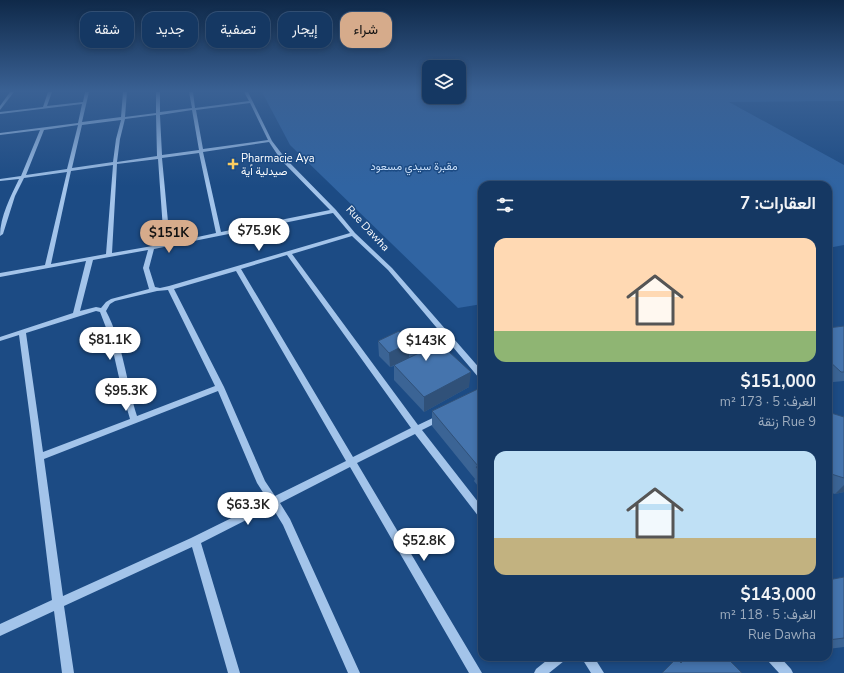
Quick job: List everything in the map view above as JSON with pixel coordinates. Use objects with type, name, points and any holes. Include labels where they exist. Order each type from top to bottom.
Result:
[{"type":"street","points":[[1,135],[85,123]]},
{"type":"street","points":[[109,255],[115,164],[118,139],[122,123]]},
{"type":"street","points":[[159,123],[158,136],[167,245]]},
{"type":"street","points":[[196,123],[219,235]]},
{"type":"street","name":"Rue Dawha","points":[[261,123],[282,159],[334,211],[353,234],[390,269],[478,370]]},
{"type":"street","points":[[48,266],[68,171],[80,124]]},
{"type":"street","points":[[0,234],[13,196],[42,129]]},
{"type":"street","points":[[0,180],[270,141]]},
{"type":"street","points":[[0,274],[167,245],[334,211]]},
{"type":"street","points":[[103,311],[106,305],[113,300],[170,288],[353,234]]},
{"type":"street","points":[[151,248],[146,268],[152,289],[155,290]]},
{"type":"street","points":[[288,253],[417,430],[478,509]]},
{"type":"street","points":[[76,314],[90,259]]},
{"type":"street","points":[[237,268],[476,673]]},
{"type":"street","points":[[170,288],[220,387],[262,483],[290,528],[354,673]]},
{"type":"street","points":[[0,338],[22,333],[76,314],[96,309],[103,311],[108,319],[117,349],[134,420]]},
{"type":"street","points":[[22,333],[40,456],[57,603],[68,673]]},
{"type":"street","points":[[40,456],[220,387]]},
{"type":"street","points":[[0,630],[195,541],[352,463],[450,412]]},
{"type":"street","points":[[195,541],[234,673]]},
{"type":"street","points":[[540,673],[555,661]]},
{"type":"street","points":[[590,661],[598,673]]},
{"type":"street","points":[[776,661],[787,673]]},
{"type":"green space","name":"مقبرة سيدي مسعود","points":[[279,123],[768,123],[844,165],[844,245],[832,247],[832,181],[478,181],[478,305],[458,308],[290,145]]},
{"type":"building","points":[[844,326],[844,372],[841,372],[832,364],[832,328]]},
{"type":"building","points":[[424,329],[471,372],[424,397],[394,365],[419,353],[409,343],[389,353],[378,341],[399,331],[406,338]]},
{"type":"building","points":[[478,389],[478,466],[432,411]]},
{"type":"building","points":[[832,413],[844,417],[844,478],[832,474]]},
{"type":"building","points":[[844,577],[844,638],[832,640],[832,579]]},
{"type":"building","points":[[674,661],[679,661],[681,663],[683,661],[730,661],[742,673],[662,673]]},
{"type":"place","name":"Pharmacie Aya صيدلية اًية","points":[[233,164]]}]
